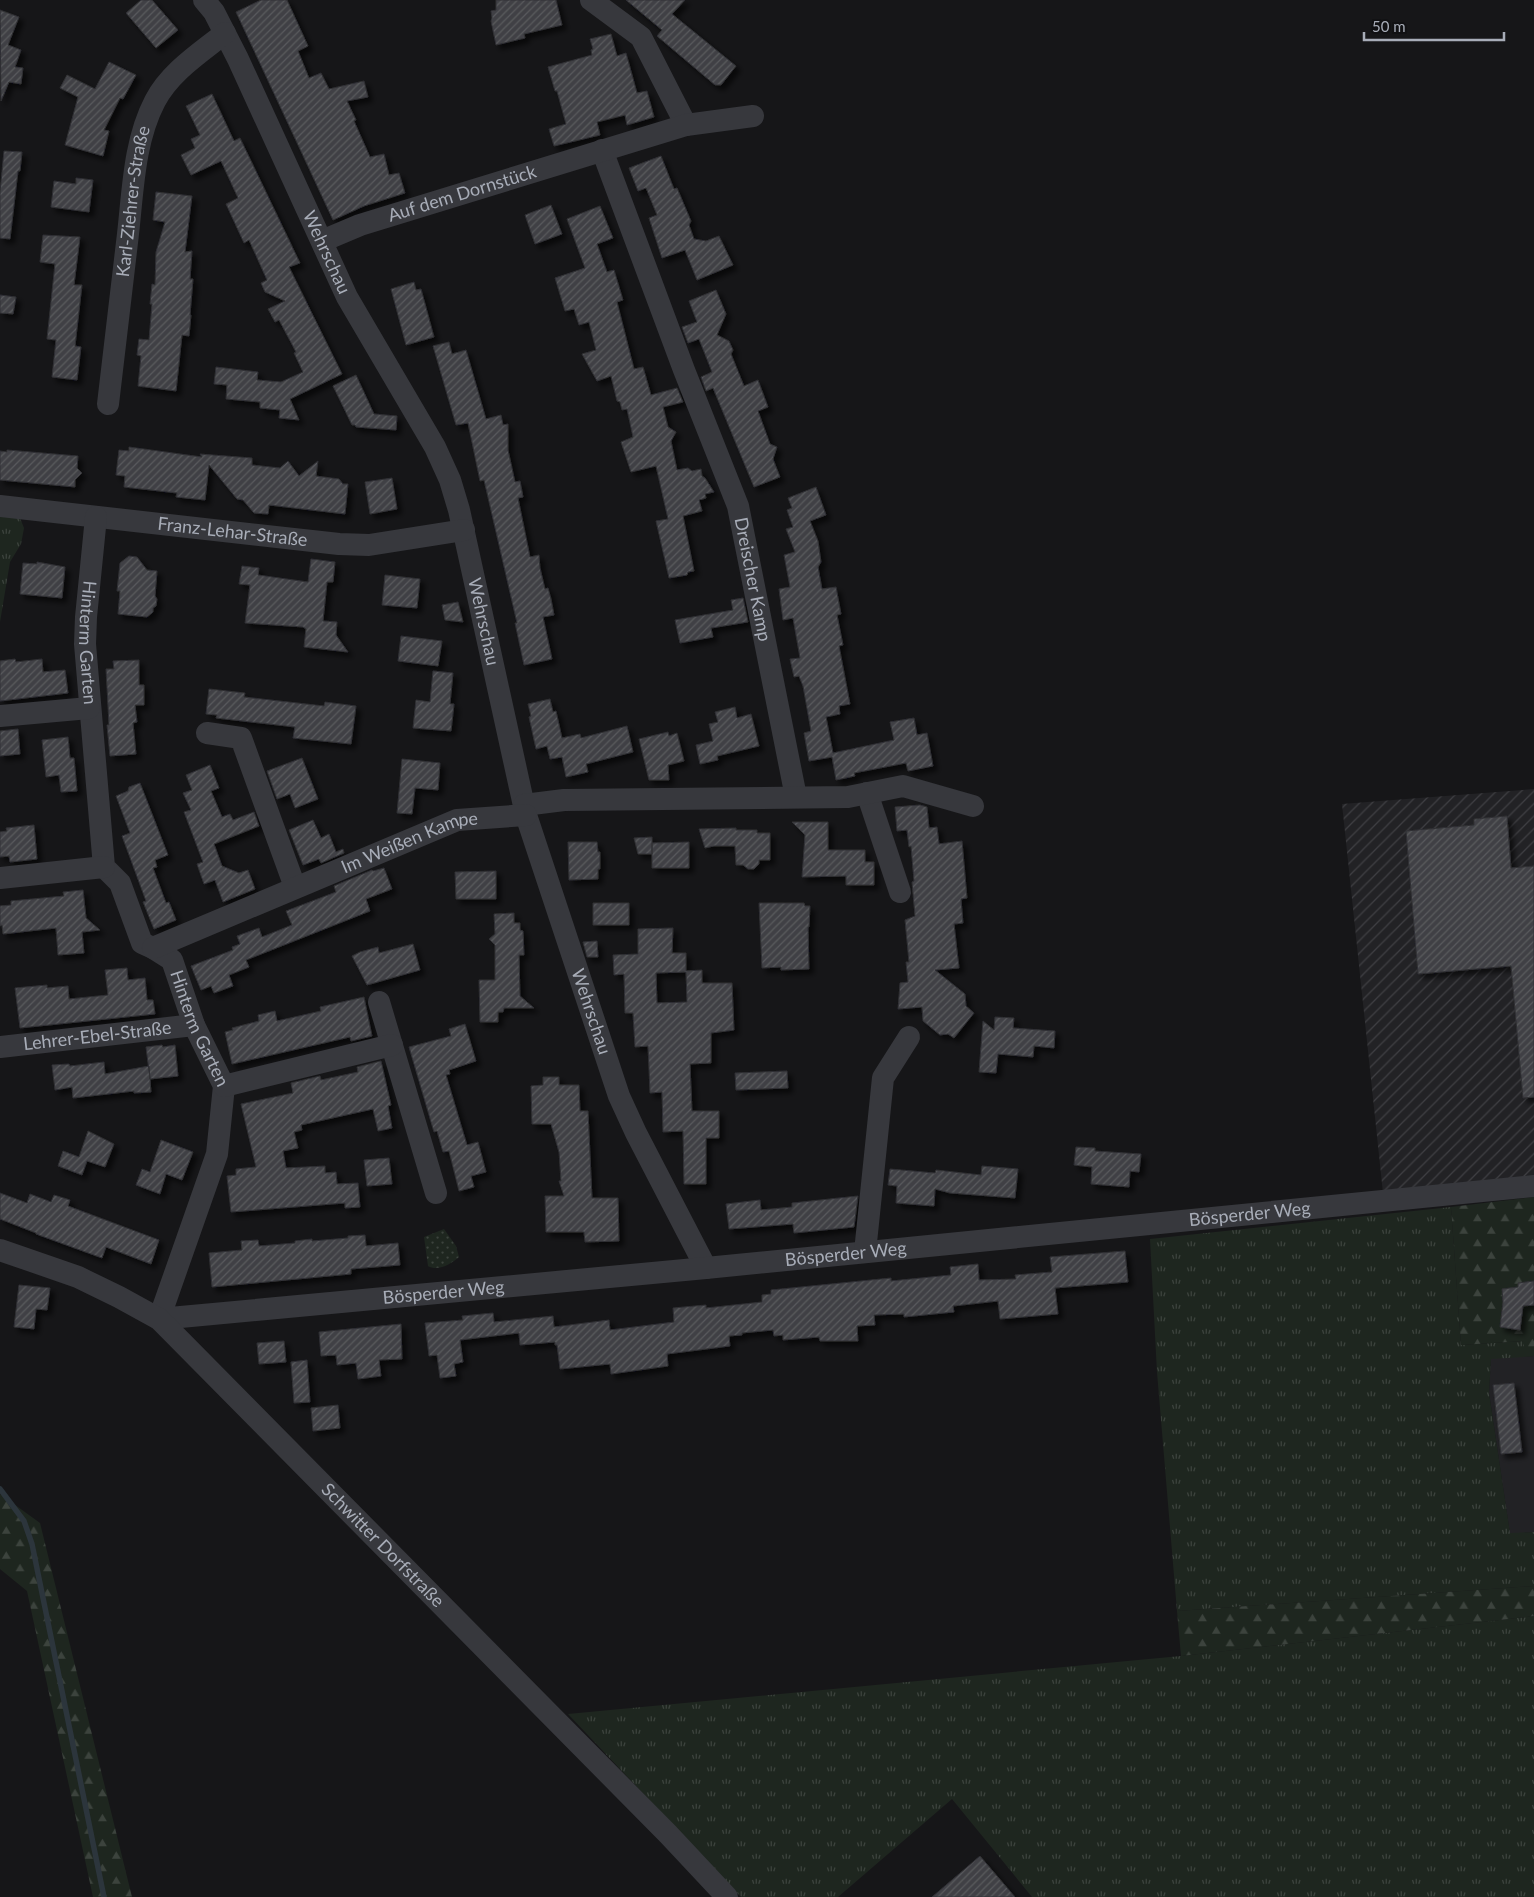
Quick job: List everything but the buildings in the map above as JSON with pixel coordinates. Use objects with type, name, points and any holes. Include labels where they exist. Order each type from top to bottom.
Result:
[{"type":"street","name":"Wehrschau","points":[[204,0],[214,12],[225,33],[347,297],[435,447],[450,480],[464,530],[525,810],[619,1096],[636,1133],[706,1268]]},
{"type":"street","points":[[591,0],[641,36],[686,125]]},
{"type":"street","name":"Karl-Ziehrer-Straße","points":[[108,404],[135,167],[147,119],[155,101],[166,84],[185,64],[225,33]]},
{"type":"street","name":"Auf dem Dornstück","points":[[322,241],[360,225],[686,125],[753,116]]},
{"type":"street","name":"Dreischer Kamp","points":[[602,150],[684,370],[738,506],[796,797]]},
{"type":"street","name":"Franz-Lehar-Straße","points":[[0,506],[290,539],[362,544],[464,530]]},
{"type":"street","name":"Hinterm Garten","points":[[96,517],[85,644],[104,867],[120,883],[142,942],[172,960],[194,1025],[224,1086],[217,1154],[159,1319]]},
{"type":"street","points":[[0,716],[90,708]]},
{"type":"street","points":[[207,733],[241,738],[295,887]]},
{"type":"street","points":[[525,810],[564,800],[848,797],[903,786],[973,806]]},
{"type":"street","points":[[868,793],[900,892]]},
{"type":"street","name":"Im Weißen Kampe","points":[[153,948],[457,820],[525,810]]},
{"type":"street","points":[[0,878],[104,867]]},
{"type":"street","points":[[379,1002],[436,1193]]},
{"type":"street","name":"Lehrer-Ebel-Straße","points":[[0,1047],[194,1025]]},
{"type":"street","points":[[865,1252],[884,1078],[909,1037]]},
{"type":"street","points":[[224,1086],[392,1045]]},
{"type":"street","name":"Bösperder Weg","points":[[159,1319],[706,1268],[1534,1186]]},
{"type":"street","name":"Schwitter Dorfstraße","points":[[0,1250],[78,1277],[119,1296],[159,1319],[668,1834],[727,1897]]},
{"type":"shaded area","points":[[1534,789],[1534,1176],[1383,1193],[1342,804]]},
{"type":"shaded area","points":[[1534,1356],[1534,1532],[1510,1534],[1489,1393],[1491,1358]]},
{"type":"green space","points":[[0,515],[20,518],[24,528],[21,544],[10,562],[0,622]]},
{"type":"green space","points":[[1534,1197],[1534,1356],[1524,1357],[1524,1341],[1461,1345],[1451,1207]]},
{"type":"green space","points":[[1451,1207],[1461,1345],[1524,1341],[1524,1357],[1491,1359],[1489,1393],[1510,1533],[1534,1532],[1534,1586],[1177,1611],[1157,1372],[1150,1239]]},
{"type":"green space","points":[[444,1229],[456,1246],[459,1257],[440,1268],[432,1268],[428,1266],[424,1237]]},
{"type":"green space","points":[[0,1494],[40,1523],[132,1897],[93,1897],[27,1591],[0,1569]]},
{"type":"green space","points":[[1534,1586],[1534,1616],[1181,1656],[1177,1611]]},
{"type":"green space","points":[[1534,1616],[1534,1897],[1032,1897],[952,1799],[838,1897],[741,1897],[568,1714],[1181,1656]]},
{"type":"waterway","points":[[0,1489],[24,1521],[32,1544],[104,1897]]}]
